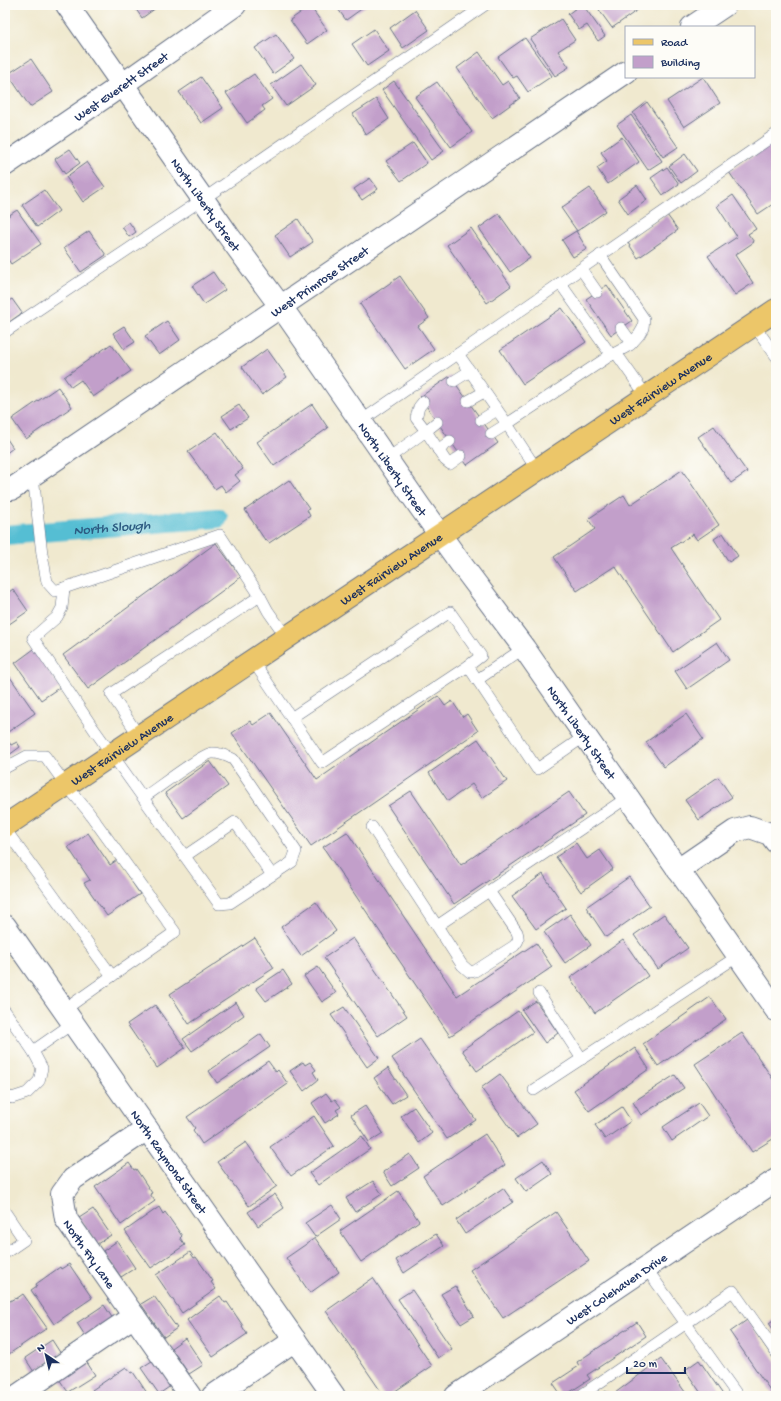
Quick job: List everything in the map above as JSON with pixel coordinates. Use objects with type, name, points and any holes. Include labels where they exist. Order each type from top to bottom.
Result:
[{"type":"main road","name":"West Fairview Avenue","points":[[5,827],[776,310]]},
{"type":"street","name":"North Liberty Street","points":[[68,5],[440,535],[524,648],[776,1010]]},
{"type":"street","name":"West Everett Street","points":[[5,165],[235,5]]},
{"type":"street","points":[[694,26],[725,5]]},
{"type":"street","name":"West Primrose Street","points":[[12,489],[625,73]]},
{"type":"street","points":[[678,870],[735,831],[750,827],[770,834],[776,842]]},
{"type":"street","name":"North Raymond Street","points":[[5,926],[334,1396]]},
{"type":"street","name":"North Fry Lane","points":[[147,1129],[73,1179],[62,1194],[66,1219],[190,1396]]},
{"type":"street","name":"West Colehaven Drive","points":[[456,1396],[776,1180]]},
{"type":"street","points":[[17,1396],[134,1316]]},
{"type":"street","points":[[213,1396],[295,1340]]},
{"type":"lane","points":[[5,332],[203,199],[485,5]]},
{"type":"lane","points":[[361,421],[776,134]]},
{"type":"lane","points":[[491,434],[632,343],[639,336],[643,328],[644,319],[600,255]]},
{"type":"lane","points":[[581,269],[597,292]]},
{"type":"lane","points":[[560,283],[647,397]]},
{"type":"lane","points":[[754,325],[776,356]]},
{"type":"lane","points":[[622,328],[632,343]]},
{"type":"lane","points":[[458,354],[537,470]]},
{"type":"lane","points":[[454,381],[470,371]]},
{"type":"lane","points":[[468,401],[484,392]]},
{"type":"lane","points":[[423,402],[419,407],[416,418],[445,460],[450,464],[461,456]]},
{"type":"lane","points":[[482,420],[497,410]]},
{"type":"lane","points":[[387,459],[437,422]]},
{"type":"lane","points":[[438,450],[450,441]]},
{"type":"lane","points":[[33,476],[42,554],[47,582],[55,591],[220,535],[286,638]]},
{"type":"lane","points":[[64,588],[62,608],[56,617],[33,638],[93,728],[219,904],[230,903],[292,862],[296,850],[233,759],[222,754],[211,753],[193,763],[144,798]]},
{"type":"lane","points":[[139,736],[111,694],[260,596]]},
{"type":"lane","points":[[253,660],[291,718],[322,763],[481,656],[450,612],[291,718]]},
{"type":"lane","points":[[477,680],[524,648]]},
{"type":"lane","points":[[468,666],[537,769],[585,736]]},
{"type":"lane","points":[[5,768],[27,756],[45,756],[66,785],[87,810],[176,932],[112,976],[33,1051]]},
{"type":"lane","points":[[437,926],[628,797]]},
{"type":"lane","points":[[185,856],[235,822],[272,875]]},
{"type":"lane","points":[[372,826],[462,965],[470,972],[475,971],[518,942],[519,937],[517,932],[490,891]]},
{"type":"lane","points":[[5,827],[112,976]]},
{"type":"lane","points":[[534,1090],[738,956]]},
{"type":"lane","points":[[539,993],[582,1059]]},
{"type":"lane","points":[[5,1011],[33,1051],[42,1068],[39,1081],[27,1093],[12,1098],[5,1095]]},
{"type":"lane","points":[[5,1212],[24,1240],[5,1253]]},
{"type":"lane","points":[[646,1268],[738,1396]]},
{"type":"lane","points":[[580,1396],[733,1291],[776,1352]]},
{"type":"building","points":[[133,5],[160,5],[142,18]]},
{"type":"building","points":[[335,5],[367,5],[346,20]]},
{"type":"building","points":[[580,5],[583,5],[605,36],[598,41],[587,25],[579,30],[568,14]]},
{"type":"building","points":[[606,5],[636,5],[639,9],[612,28],[599,10]]},
{"type":"building","points":[[310,6],[327,30],[307,44],[290,20]]},
{"type":"building","points":[[415,10],[429,30],[403,48],[390,28]]},
{"type":"building","points":[[561,19],[575,40],[558,51],[569,67],[555,76],[530,39]]},
{"type":"building","points":[[374,29],[389,51],[367,66],[352,44]]},
{"type":"building","points":[[276,34],[294,59],[273,74],[255,48]]},
{"type":"building","points":[[525,38],[552,76],[528,92],[517,76],[513,78],[498,57]]},
{"type":"building","points":[[479,52],[502,85],[508,81],[520,98],[492,118],[457,68]]},
{"type":"building","points":[[31,59],[53,92],[30,107],[8,74]]},
{"type":"building","points":[[301,64],[316,85],[286,106],[271,85]]},
{"type":"building","points":[[254,74],[272,99],[262,106],[265,110],[247,123],[226,93]]},
{"type":"building","points":[[201,77],[223,108],[201,123],[179,92]]},
{"type":"building","points":[[704,78],[720,103],[684,127],[667,101]]},
{"type":"building","points":[[394,81],[444,151],[431,160],[382,90]]},
{"type":"building","points":[[437,82],[472,132],[451,147],[415,97]]},
{"type":"building","points":[[376,99],[389,119],[366,135],[353,114]]},
{"type":"building","points":[[647,102],[678,147],[663,157],[633,113]]},
{"type":"building","points":[[631,115],[662,161],[648,170],[617,125]]},
{"type":"building","points":[[622,137],[639,162],[608,184],[597,168],[607,161],[601,152]]},
{"type":"building","points":[[776,140],[776,202],[758,214],[729,172]]},
{"type":"building","points":[[413,143],[427,163],[401,181],[386,161]]},
{"type":"building","points":[[70,149],[80,163],[65,174],[55,159]]},
{"type":"building","points":[[685,154],[697,171],[681,183],[669,166]]},
{"type":"building","points":[[87,162],[105,187],[83,202],[66,177]]},
{"type":"building","points":[[667,167],[679,184],[663,195],[651,178]]},
{"type":"building","points":[[370,178],[378,189],[362,200],[354,189]]},
{"type":"building","points":[[637,185],[647,200],[628,214],[618,199]]},
{"type":"building","points":[[590,188],[606,211],[577,231],[561,208]]},
{"type":"building","points":[[44,190],[59,211],[37,227],[22,205]]},
{"type":"building","points":[[733,195],[756,229],[748,234],[754,242],[735,255],[753,283],[735,295],[708,256],[737,237],[717,206]]},
{"type":"building","points":[[17,210],[41,244],[11,264],[5,255],[5,218]]},
{"type":"building","points":[[499,214],[530,258],[510,272],[479,228]]},
{"type":"building","points":[[667,215],[678,230],[638,258],[628,243]]},
{"type":"building","points":[[298,219],[313,242],[290,257],[275,235]]},
{"type":"building","points":[[129,222],[136,232],[129,237],[122,227]]},
{"type":"building","points":[[471,228],[511,286],[487,303],[447,245]]},
{"type":"building","points":[[89,231],[106,255],[81,272],[64,248]]},
{"type":"building","points":[[576,231],[587,249],[573,257],[562,240]]},
{"type":"building","points":[[213,272],[225,290],[204,304],[192,286]]},
{"type":"building","points":[[400,276],[429,318],[418,326],[434,349],[405,369],[360,304]]},
{"type":"building","points":[[607,285],[632,321],[611,335],[586,299]]},
{"type":"building","points":[[12,299],[22,313],[5,325],[5,303]]},
{"type":"building","points":[[562,308],[586,342],[523,384],[500,350]]},
{"type":"building","points":[[167,321],[180,340],[159,355],[145,336]]},
{"type":"building","points":[[124,326],[135,342],[124,349],[113,333]]},
{"type":"building","points":[[111,344],[131,371],[93,397],[81,380],[71,387],[64,377]]},
{"type":"building","points":[[267,349],[287,377],[262,395],[242,367]]},
{"type":"building","points":[[450,376],[498,443],[467,465],[420,397]]},
{"type":"building","points":[[58,387],[72,407],[26,439],[12,419]]},
{"type":"building","points":[[312,404],[328,428],[274,466],[257,442]]},
{"type":"building","points":[[239,405],[248,418],[231,429],[222,416]]},
{"type":"building","points":[[714,426],[747,472],[731,483],[698,437]]},
{"type":"building","points":[[217,432],[243,469],[235,475],[240,481],[226,492],[221,485],[215,489],[188,452]]},
{"type":"building","points":[[5,436],[13,448],[5,454]]},
{"type":"building","points":[[682,470],[719,525],[697,540],[693,534],[671,548],[719,620],[673,652],[615,566],[577,591],[554,557],[595,529],[588,519],[624,495],[630,505]]},
{"type":"building","points":[[289,480],[309,509],[307,510],[310,516],[269,543],[266,539],[265,540],[245,510]]},
{"type":"building","points":[[723,533],[738,556],[729,562],[714,539]]},
{"type":"building","points":[[216,543],[241,577],[88,689],[63,655]]},
{"type":"building","points":[[13,589],[28,611],[5,627],[5,595]]},
{"type":"building","points":[[717,642],[729,660],[687,689],[675,671]]},
{"type":"building","points":[[34,649],[60,687],[41,700],[15,663]]},
{"type":"building","points":[[10,677],[35,713],[5,734],[5,680]]},
{"type":"building","points":[[438,696],[445,706],[452,701],[463,717],[467,714],[478,731],[311,846],[232,733],[250,721],[253,725],[271,713],[317,780]]},
{"type":"building","points":[[686,714],[703,739],[664,767],[646,742]]},
{"type":"building","points":[[5,737],[11,745],[17,742],[20,747],[5,758]]},
{"type":"building","points":[[478,739],[507,781],[482,798],[472,784],[448,801],[429,773]]},
{"type":"building","points":[[210,761],[228,786],[183,818],[165,793]]},
{"type":"building","points":[[718,777],[732,797],[699,820],[685,800]]},
{"type":"building","points":[[411,791],[461,865],[569,792],[585,815],[454,904],[388,806]]},
{"type":"building","points":[[347,832],[457,996],[536,943],[552,967],[450,1036],[323,847]]},
{"type":"building","points":[[88,833],[110,865],[117,860],[140,894],[107,916],[84,883],[90,880],[68,847]]},
{"type":"building","points":[[576,843],[587,859],[600,850],[613,869],[581,892],[556,857]]},
{"type":"building","points":[[543,874],[566,908],[536,929],[512,896]]},
{"type":"building","points":[[629,877],[650,906],[606,937],[586,907]]},
{"type":"building","points":[[316,902],[336,931],[301,956],[281,927]]},
{"type":"building","points":[[570,914],[591,945],[565,963],[544,932]]},
{"type":"building","points":[[664,914],[688,948],[658,969],[634,935]]},
{"type":"building","points":[[255,938],[274,968],[189,1024],[170,994]]},
{"type":"building","points":[[353,938],[407,1016],[378,1036],[324,958]]},
{"type":"building","points":[[623,940],[648,976],[595,1013],[570,978]]},
{"type":"building","points":[[318,967],[336,993],[322,1002],[304,976]]},
{"type":"building","points":[[283,970],[292,984],[266,1001],[256,988]]},
{"type":"building","points":[[710,997],[726,1019],[658,1066],[643,1044]]},
{"type":"building","points":[[536,1001],[558,1033],[545,1043],[522,1010]]},
{"type":"building","points":[[236,1002],[244,1015],[192,1051],[183,1039]]},
{"type":"building","points":[[155,1005],[185,1048],[157,1068],[127,1024]]},
{"type":"building","points":[[344,1007],[379,1058],[367,1067],[331,1015]]},
{"type":"building","points":[[518,1011],[533,1032],[477,1071],[462,1050]]},
{"type":"building","points":[[742,1033],[776,1084],[776,1137],[752,1152],[695,1064]]},
{"type":"building","points":[[261,1034],[270,1047],[217,1083],[209,1071]]},
{"type":"building","points":[[420,1039],[476,1120],[447,1139],[392,1058]]},
{"type":"building","points":[[635,1048],[649,1069],[589,1111],[574,1090]]},
{"type":"building","points":[[268,1061],[276,1072],[278,1070],[288,1084],[202,1144],[193,1130],[195,1128],[187,1117]]},
{"type":"building","points":[[303,1062],[305,1065],[310,1062],[316,1070],[313,1072],[318,1080],[304,1091],[290,1071]]},
{"type":"building","points":[[388,1068],[406,1095],[392,1104],[374,1078]]},
{"type":"building","points":[[500,1074],[537,1124],[517,1138],[481,1088]]},
{"type":"building","points":[[675,1075],[684,1088],[641,1115],[633,1102]]},
{"type":"building","points":[[326,1093],[332,1101],[335,1099],[341,1107],[336,1110],[339,1114],[325,1123],[312,1103]]},
{"type":"building","points":[[699,1103],[708,1116],[672,1141],[663,1127]]},
{"type":"building","points":[[365,1106],[383,1133],[369,1142],[351,1115]]},
{"type":"building","points":[[414,1107],[432,1133],[419,1143],[401,1116]]},
{"type":"building","points":[[622,1107],[631,1121],[605,1139],[595,1125]]},
{"type":"building","points":[[314,1116],[334,1146],[291,1176],[270,1147]]},
{"type":"building","points":[[485,1134],[505,1165],[443,1206],[423,1176]]},
{"type":"building","points":[[362,1136],[370,1149],[318,1185],[309,1173]]},
{"type":"building","points":[[246,1142],[277,1186],[249,1206],[217,1162]]},
{"type":"building","points":[[410,1154],[419,1168],[392,1186],[383,1172]]},
{"type":"building","points":[[543,1160],[552,1174],[526,1192],[516,1178]]},
{"type":"building","points":[[129,1163],[134,1170],[136,1169],[152,1193],[150,1194],[155,1201],[121,1225],[95,1187]]},
{"type":"building","points":[[373,1181],[382,1194],[355,1212],[346,1198]]},
{"type":"building","points":[[503,1188],[513,1202],[465,1234],[456,1220]]},
{"type":"building","points":[[398,1191],[419,1221],[361,1262],[340,1231]]},
{"type":"building","points":[[275,1194],[284,1208],[258,1226],[248,1212]]},
{"type":"building","points":[[332,1205],[341,1219],[315,1237],[305,1223]]},
{"type":"building","points":[[159,1207],[163,1214],[165,1212],[182,1236],[180,1238],[185,1245],[151,1268],[125,1231]]},
{"type":"building","points":[[93,1209],[111,1235],[97,1244],[79,1218]]},
{"type":"building","points":[[556,1212],[589,1261],[503,1318],[470,1270]]},
{"type":"building","points":[[436,1234],[444,1246],[404,1273],[396,1260]]},
{"type":"building","points":[[315,1238],[339,1272],[310,1293],[286,1258]]},
{"type":"building","points":[[117,1241],[135,1268],[121,1277],[103,1251]]},
{"type":"building","points":[[190,1252],[194,1258],[196,1257],[213,1281],[211,1282],[216,1289],[182,1313],[156,1275]]},
{"type":"building","points":[[69,1264],[92,1298],[54,1324],[31,1290],[37,1286],[36,1284],[60,1267],[61,1269]]},
{"type":"building","points":[[373,1278],[432,1366],[388,1396],[384,1396],[326,1311]]},
{"type":"building","points":[[455,1286],[474,1316],[461,1324],[441,1294]]},
{"type":"building","points":[[412,1290],[452,1349],[438,1358],[398,1299]]},
{"type":"building","points":[[23,1294],[47,1328],[9,1354],[5,1349],[5,1304]]},
{"type":"building","points":[[154,1296],[177,1328],[164,1337],[141,1304]]},
{"type":"building","points":[[220,1296],[225,1303],[227,1302],[247,1334],[213,1357],[187,1320]]},
{"type":"building","points":[[104,1305],[113,1319],[86,1337],[77,1323]]},
{"type":"building","points":[[776,1318],[776,1334],[769,1323]]},
{"type":"building","points":[[747,1320],[776,1362],[776,1396],[774,1396],[730,1332]]},
{"type":"building","points":[[637,1322],[646,1336],[587,1375],[590,1379],[562,1396],[553,1383],[579,1366],[577,1362]]},
{"type":"building","points":[[185,1338],[203,1365],[189,1374],[171,1348]]},
{"type":"building","points":[[52,1340],[61,1354],[34,1372],[25,1358]]},
{"type":"building","points":[[155,1359],[172,1385],[159,1394],[141,1368]]},
{"type":"building","points":[[661,1359],[688,1396],[617,1396],[615,1393]]},
{"type":"building","points":[[699,1360],[724,1396],[703,1396],[685,1370]]},
{"type":"building","points":[[86,1361],[95,1375],[68,1392],[59,1379]]},
{"type":"building","points":[[126,1367],[131,1373],[133,1372],[149,1396],[96,1396],[92,1390]]},
{"type":"building","points":[[606,1391],[609,1396],[599,1396]]},
{"type":"waterway","name":"North Slough","points":[[5,535],[218,518]]}]
